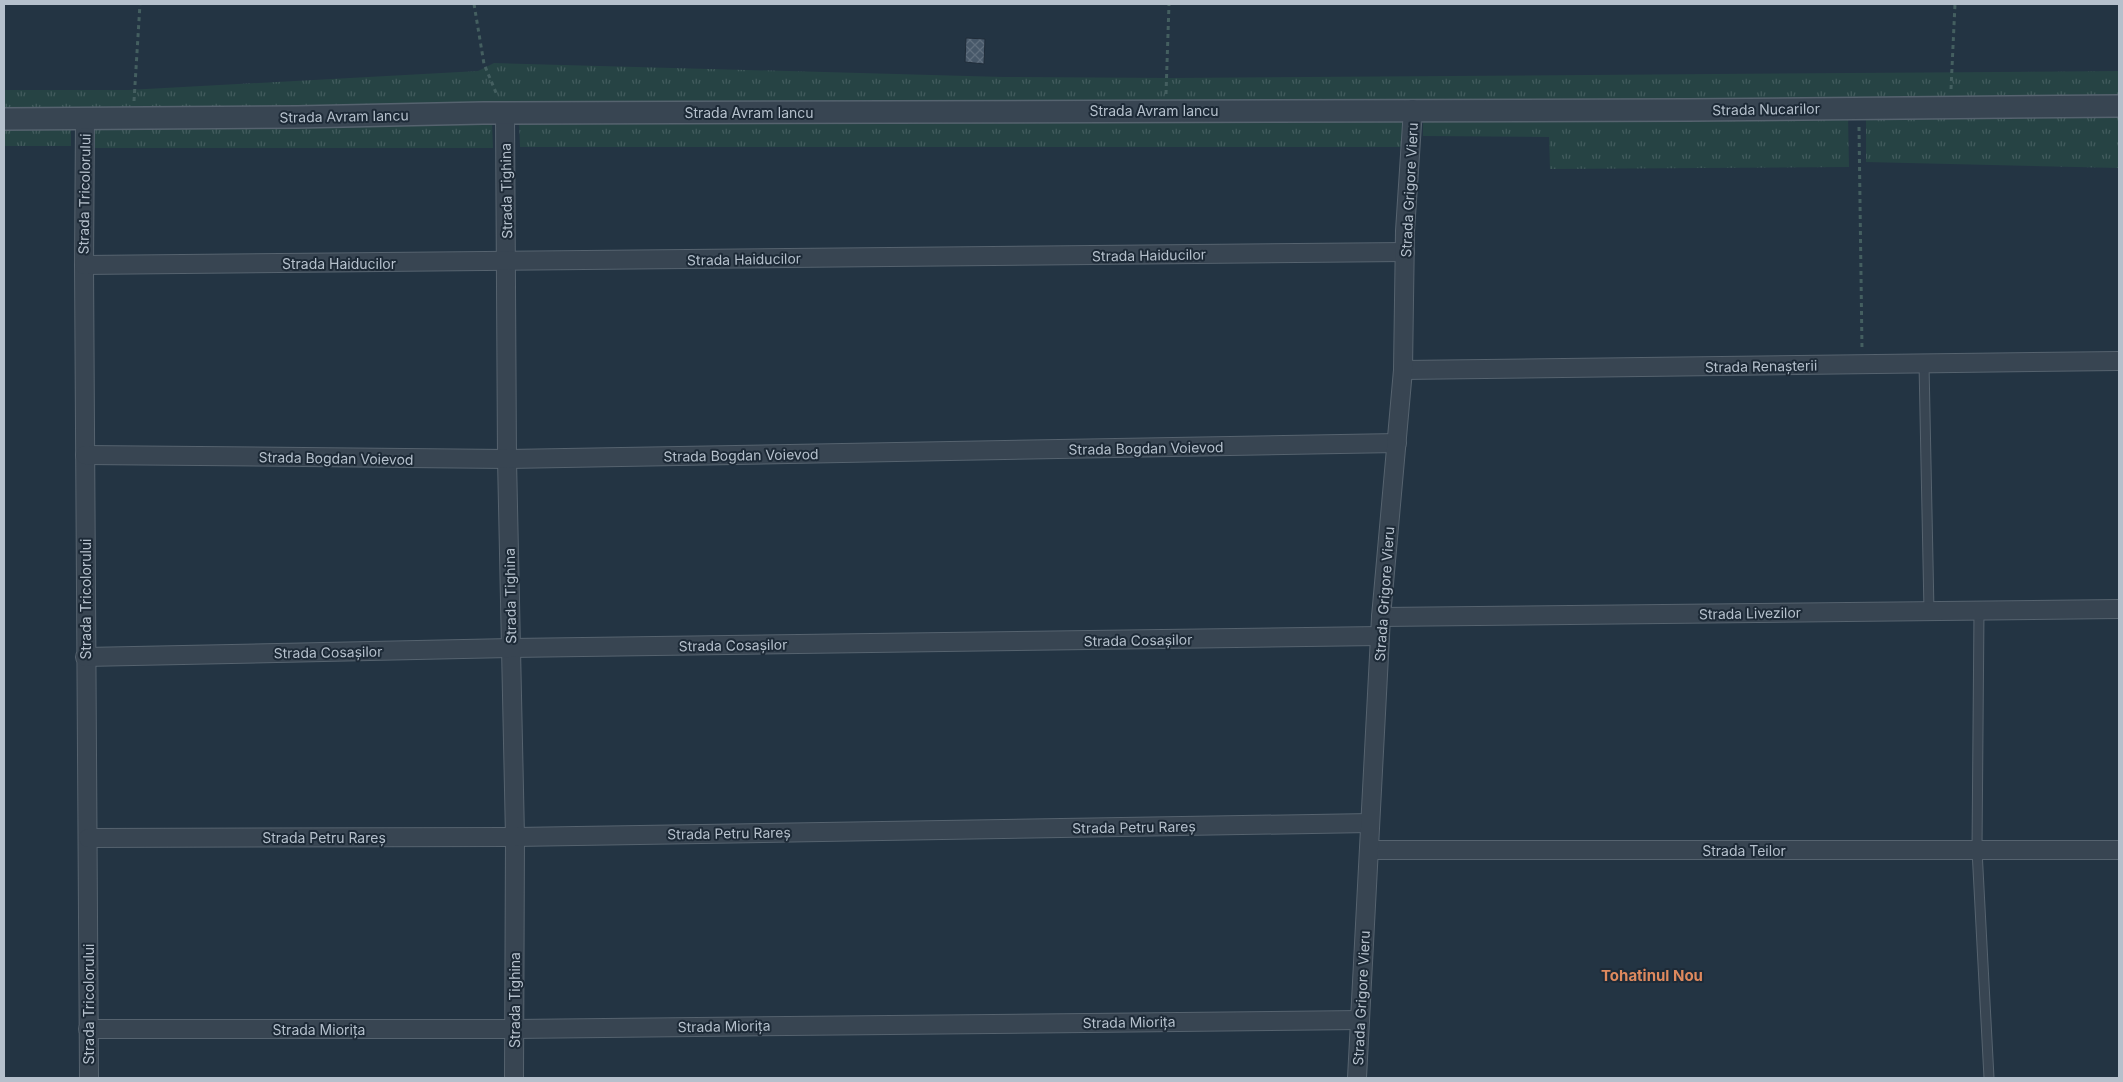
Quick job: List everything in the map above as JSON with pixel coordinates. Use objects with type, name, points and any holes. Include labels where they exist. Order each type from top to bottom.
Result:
[{"type":"street","name":"Strada Nucarilor","points":[[1413,109],[2119,106]]},
{"type":"street","name":"Strada Avram Iancu","points":[[4,119],[133,119],[505,113],[1413,109]]},
{"type":"street","name":"Strada Grigore Vieru","points":[[1357,1078],[1381,617],[1403,370],[1405,252],[1413,109]]},
{"type":"street","name":"Strada Tighina","points":[[505,113],[507,459],[515,837],[514,1078]]},
{"type":"street","name":"Strada Tricolorului","points":[[85,119],[88,1078]]},
{"type":"street","name":"Strada Haiducilor","points":[[84,265],[1405,252]]},
{"type":"street","name":"Strada Renașterii","points":[[1403,370],[2119,361]]},
{"type":"street","name":"Strada Bogdan Voievod","points":[[85,455],[507,459],[1397,444]]},
{"type":"street","name":"Strada Livezilor","points":[[1381,617],[2119,609]]},
{"type":"street","name":"Strada Cosașilor","points":[[86,657],[511,648],[1380,636]]},
{"type":"street","name":"Strada Petru Rareș","points":[[88,838],[515,837],[1370,823]]},
{"type":"street","name":"Strada Teilor","points":[[1369,850],[2119,850]]},
{"type":"street","name":"Strada Miorița","points":[[88,1029],[514,1029],[1360,1020]]},
{"type":"lane","points":[[1924,364],[1929,611]]},
{"type":"lane","points":[[1979,611],[1977,850],[1988,1078]]},
{"type":"path","points":[[133,119],[140,4]]},
{"type":"path","points":[[474,4],[484,64],[505,113]]},
{"type":"path","points":[[1165,110],[1169,4]]},
{"type":"path","points":[[1950,107],[1955,4]]},
{"type":"path","points":[[1858,108],[1862,364]]},
{"type":"green space","points":[[494,63],[1003,77],[1172,78],[2119,71],[2119,96],[4,111],[4,90],[128,90],[478,71]]},
{"type":"green space","points":[[2119,112],[2119,168],[1866,162],[1866,113]]},
{"type":"green space","points":[[1848,115],[1849,167],[1550,169],[1549,137],[1423,136],[1423,118]]},
{"type":"green space","points":[[1406,119],[1404,147],[520,147],[519,122]]},
{"type":"green space","points":[[492,123],[493,148],[95,148],[94,127]]},
{"type":"green space","points":[[4,129],[71,129],[71,146],[4,146]]},
{"type":"building","points":[[966,38],[985,39],[984,64],[965,62]]},
{"type":"district","name":"Tohatinul Nou","points":[[1652,975]]}]
